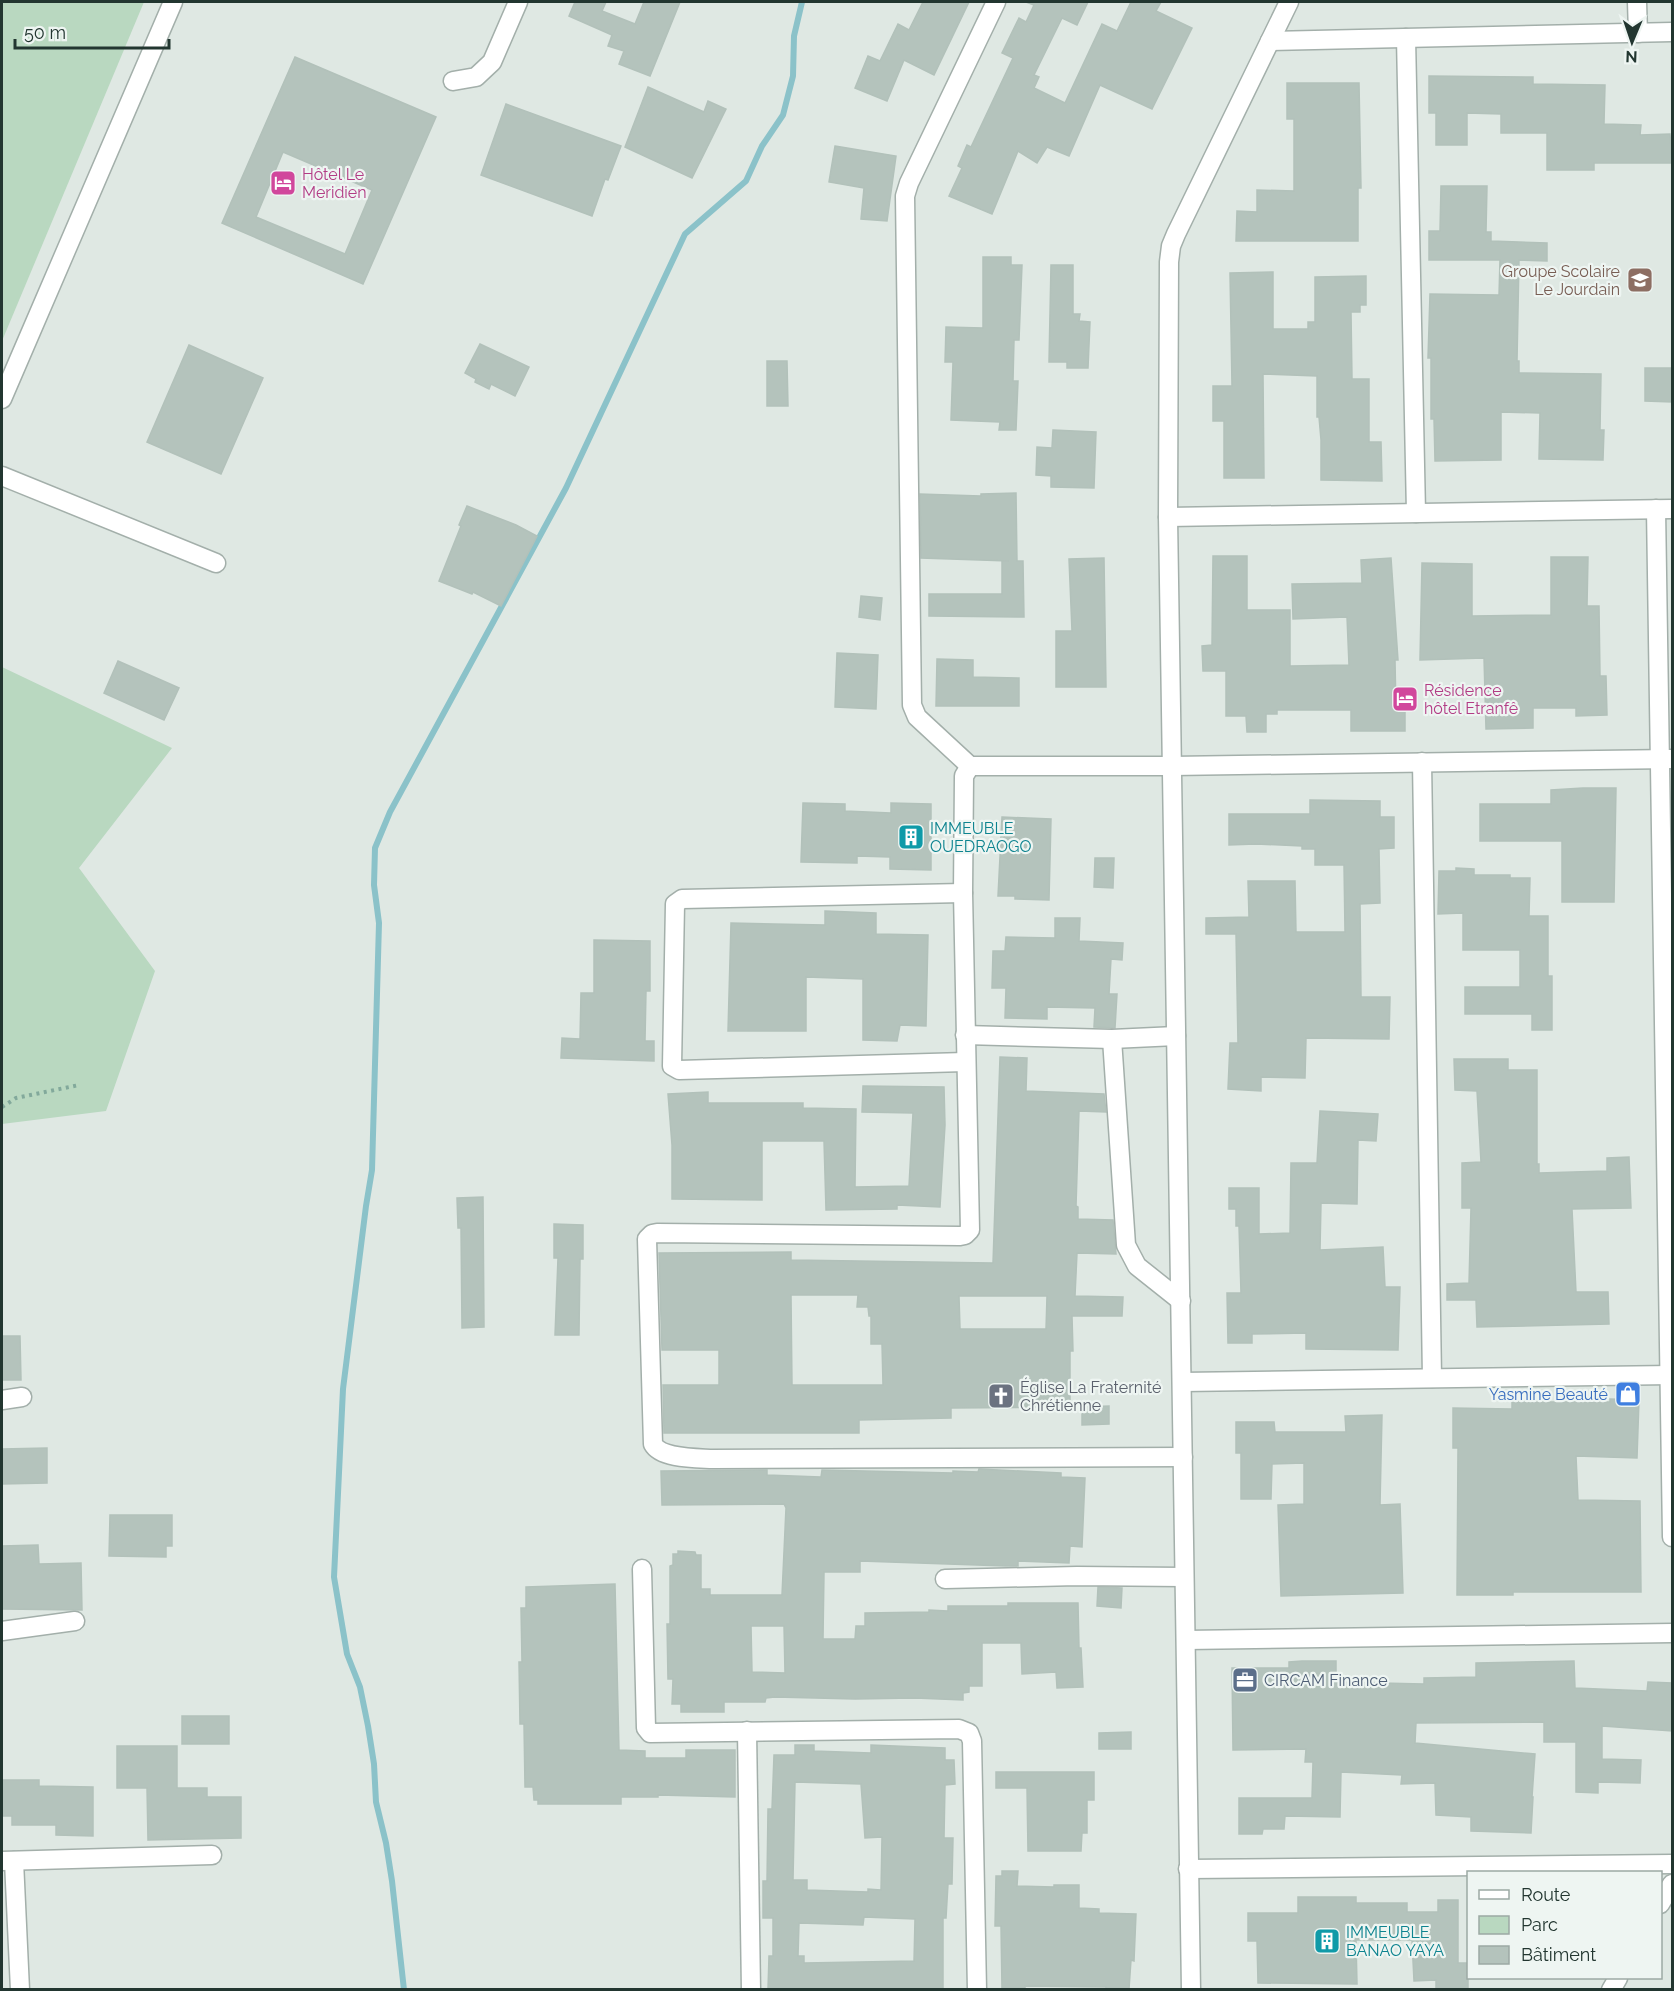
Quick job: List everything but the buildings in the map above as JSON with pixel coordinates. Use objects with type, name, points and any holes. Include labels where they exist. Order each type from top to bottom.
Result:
[{"type":"street","points":[[2,399],[173,2]]},
{"type":"street","points":[[453,81],[476,77],[492,62],[518,2]]},
{"type":"street","points":[[996,2],[909,183],[905,196],[912,705],[917,717],[970,766],[1172,766],[1666,759]]},
{"type":"street","points":[[1191,1989],[1168,517],[1169,274],[1171,246],[1289,2]]},
{"type":"street","points":[[1637,2],[1638,33]]},
{"type":"street","points":[[1270,41],[1672,32]]},
{"type":"street","points":[[1406,38],[1416,513]]},
{"type":"street","points":[[2,476],[216,563]]},
{"type":"street","points":[[1168,517],[1664,509],[1672,1538]]},
{"type":"street","points":[[1422,762],[1431,1378]]},
{"type":"street","points":[[970,766],[964,776],[963,893],[970,1230],[965,1235],[652,1234],[647,1239],[653,1444],[656,1451],[665,1454],[713,1459],[1183,1457]]},
{"type":"street","points":[[963,893],[679,900],[675,904],[672,1066],[679,1070],[966,1062]]},
{"type":"street","points":[[965,1035],[1112,1039],[1176,1036]]},
{"type":"street","points":[[1112,1039],[1126,1245],[1137,1266],[1181,1301]]},
{"type":"street","points":[[1182,1382],[1671,1375]]},
{"type":"street","points":[[2,1400],[22,1397]]},
{"type":"street","points":[[642,1569],[646,1728],[650,1733],[959,1729],[969,1732],[972,1741],[977,1989]]},
{"type":"street","points":[[945,1579],[1077,1576],[1184,1577]]},
{"type":"street","points":[[2,1631],[75,1621]]},
{"type":"street","points":[[1186,1640],[1672,1633]]},
{"type":"street","points":[[747,1731],[751,1989]]},
{"type":"street","points":[[20,1989],[8,1861],[212,1855]]},
{"type":"street","points":[[1188,1869],[1672,1864]]},
{"type":"street","points":[[1662,1901],[1672,1884]]},
{"type":"path","points":[[2,1107],[16,1098],[80,1084]]},
{"type":"green space","points":[[2,2],[144,2],[2,341]]},
{"type":"green space","points":[[2,667],[172,748],[79,868],[155,971],[106,1111],[2,1124]]},
{"type":"waterway","points":[[404,1990],[392,1881],[376,1802],[374,1764],[368,1726],[360,1687],[347,1654],[334,1577],[343,1389],[372,1170],[379,923],[374,885],[375,848],[390,812],[566,488],[685,234],[746,181],[762,146],[783,115],[793,76],[794,36],[802,2]]},
{"type":"place","name":"Hôtel Le Meridien","points":[[283,183]]},
{"type":"place","name":"Groupe Scolaire Le Jourdain","points":[[1640,280]]},
{"type":"place","name":"Résidence hôtel Etranfê","points":[[1405,699]]},
{"type":"place","name":"IMMEUBLE OUEDRAOGO","points":[[911,837]]},
{"type":"place","name":"Yasmine Beauté","points":[[1628,1394]]},
{"type":"place","name":"Église La Fraternité Chrétienne","points":[[1001,1396]]},
{"type":"place","name":"CIRCAM Finance","points":[[1245,1680]]},
{"type":"place","name":"IMMEUBLE BANAO YAYA","points":[[1327,1941]]}]
